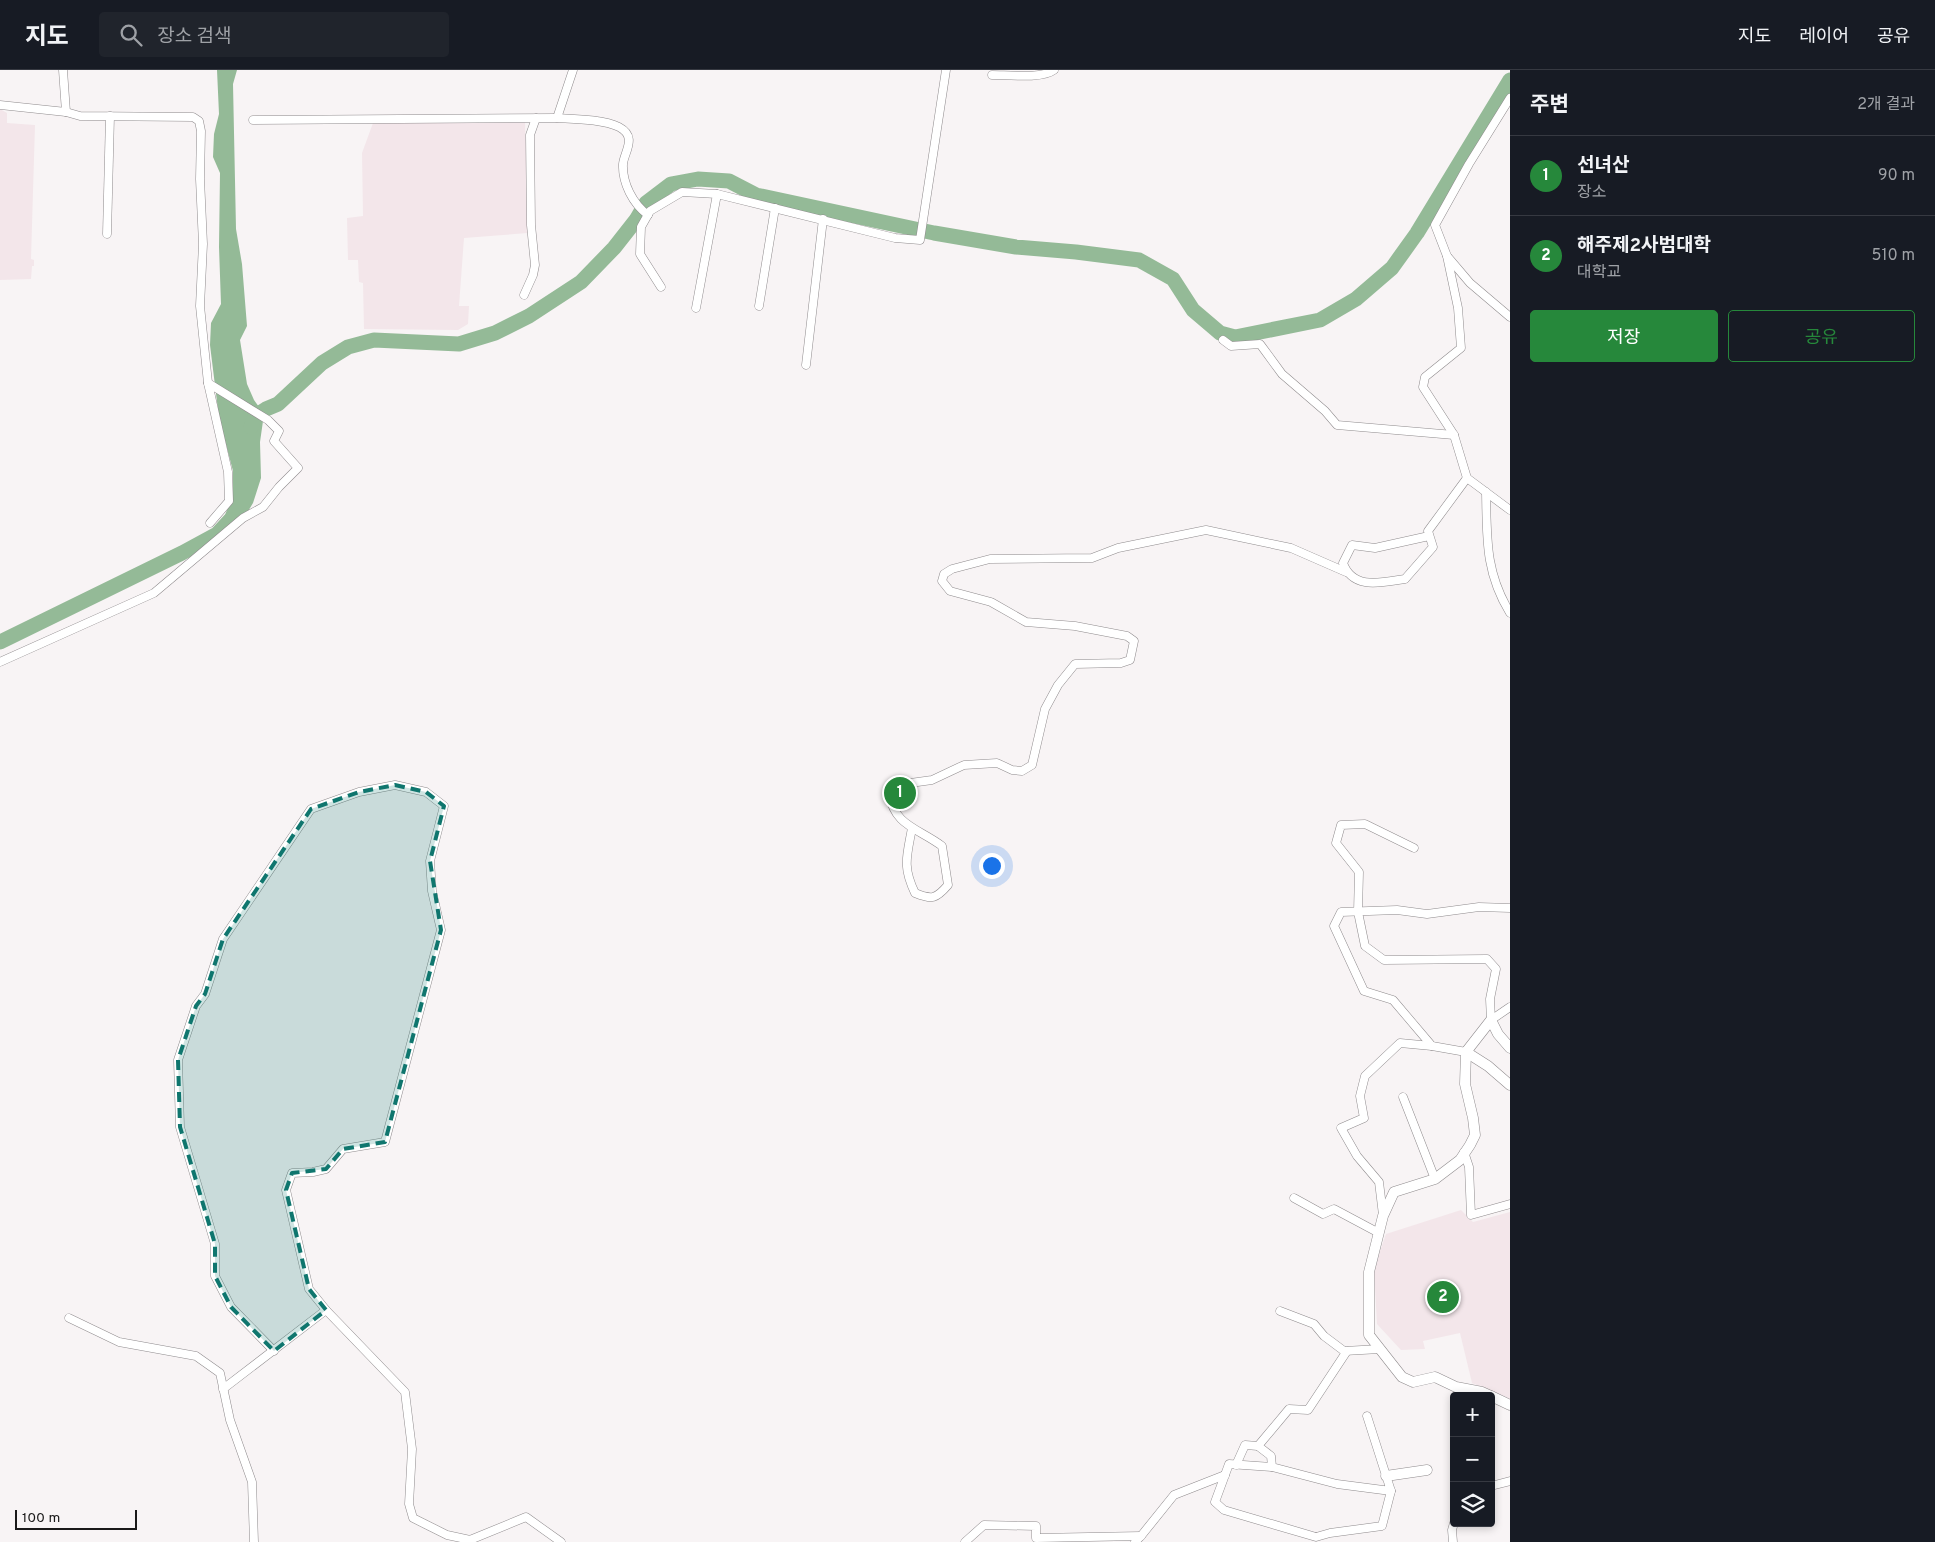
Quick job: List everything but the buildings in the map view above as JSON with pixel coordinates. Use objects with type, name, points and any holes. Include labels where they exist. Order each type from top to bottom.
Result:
[{"type":"street","points":[[63,70],[66,112]]},
{"type":"street","points":[[557,118],[574,70]]},
{"type":"street","points":[[661,287],[640,254],[641,227],[646,214],[682,192],[718,194],[895,238],[920,240],[946,70]]},
{"type":"street","points":[[992,75],[1030,75],[1050,73],[1054,70]]},
{"type":"street","points":[[1510,98],[1435,224],[1447,256],[1458,308],[1461,348],[1425,377],[1423,387],[1454,435],[1467,478],[1510,510]]},
{"type":"street","points":[[0,105],[66,112],[80,116],[193,117],[199,121],[201,132],[200,179],[203,244],[200,306],[211,385],[228,472],[229,502],[210,523]]},
{"type":"street","points":[[107,234],[110,116]]},
{"type":"street","points":[[524,295],[533,275],[534,265],[531,225],[530,136],[536,118]]},
{"type":"street","points":[[253,120],[589,119],[619,127],[628,135],[629,147],[623,163],[624,180],[636,206],[646,214]]},
{"type":"street","points":[[696,308],[718,194]]},
{"type":"street","points":[[759,306],[775,208]]},
{"type":"street","points":[[806,365],[823,219]]},
{"type":"street","points":[[1447,256],[1470,283],[1510,317]]},
{"type":"street","points":[[1223,340],[1231,346],[1260,344],[1282,374],[1325,411],[1336,425],[1454,435]]},
{"type":"street","points":[[0,662],[154,592],[243,518],[263,507],[298,468],[274,441],[279,431],[268,420],[211,385]]},
{"type":"street","points":[[912,828],[905,865],[914,893],[928,898],[939,895],[948,885],[942,846],[929,836],[904,824],[891,804],[889,793],[896,785],[932,780],[964,765],[997,763],[1012,770],[1022,771],[1032,765],[1045,709],[1058,685],[1075,664],[1121,663],[1130,660],[1134,648],[1134,640],[1127,636],[1075,626],[1026,622],[991,602],[950,591],[942,581],[944,574],[952,569],[990,559],[1092,558],[1118,548],[1206,530],[1291,548],[1346,572],[1367,584],[1405,579],[1433,547],[1428,531],[1467,478]]},
{"type":"street","points":[[1486,492],[1487,550],[1499,594],[1510,613]]},
{"type":"street","points":[[1346,572],[1343,563],[1352,545],[1376,548],[1429,536]]},
{"type":"street","points":[[274,1351],[230,1307],[215,1276],[215,1244],[180,1127],[178,1060],[196,1006],[205,994],[223,939],[311,809],[359,792],[395,785],[426,792],[444,806],[430,861],[432,891],[441,930],[385,1142],[343,1149],[326,1169],[292,1173],[286,1190],[309,1289],[326,1310],[405,1392],[412,1449],[408,1504],[413,1518],[447,1535],[470,1540],[526,1518],[561,1542]]},
{"type":"street","points":[[1414,848],[1365,824],[1340,825],[1336,843],[1359,872],[1358,912],[1364,946],[1384,960],[1487,959],[1496,969],[1490,999],[1491,1020],[1498,1034],[1510,1048]]},
{"type":"street","points":[[1432,1046],[1393,1000],[1364,990],[1334,926],[1341,912],[1397,910],[1428,914],[1479,907],[1510,908]]},
{"type":"street","points":[[1482,1392],[1456,1387],[1435,1377],[1413,1382],[1402,1377],[1369,1335],[1369,1272],[1383,1216],[1394,1192],[1435,1179],[1460,1160],[1475,1134],[1465,1084],[1466,1052],[1491,1020],[1510,1007]]},
{"type":"street","points":[[1383,1216],[1379,1182],[1357,1156],[1341,1128],[1364,1118],[1360,1096],[1365,1076],[1400,1043],[1466,1052],[1488,1066],[1510,1085]]},
{"type":"street","points":[[1402,1097],[1435,1179]]},
{"type":"street","points":[[1464,1152],[1469,1167],[1471,1215],[1510,1204]]},
{"type":"street","points":[[1294,1198],[1323,1214],[1334,1209],[1379,1233]]},
{"type":"street","points":[[223,1389],[326,1310]]},
{"type":"street","points":[[1280,1311],[1314,1324],[1324,1336],[1344,1351],[1380,1349]]},
{"type":"street","points":[[69,1318],[119,1342],[196,1356],[220,1373],[230,1420],[252,1482],[254,1542]]},
{"type":"street","points":[[1258,1446],[1289,1409],[1308,1410],[1347,1351]]},
{"type":"street","points":[[1495,1398],[1510,1405]]},
{"type":"street","points":[[1367,1416],[1391,1491],[1382,1526],[1330,1533],[1316,1537],[1224,1510],[1215,1502],[1229,1464],[1272,1467],[1337,1484],[1391,1491]]},
{"type":"street","points":[[1236,1465],[1245,1445],[1258,1446],[1271,1456],[1272,1467]]},
{"type":"street","points":[[1386,1476],[1427,1470]]},
{"type":"street","points":[[1135,1542],[1174,1495],[1225,1475]]},
{"type":"street","points":[[1495,1485],[1510,1481]]},
{"type":"street","points":[[965,1542],[984,1526],[1036,1526],[1036,1538],[1141,1536]]},
{"type":"street","points":[[1453,1527],[1453,1542]]},
{"type":"highlighted area","points":[[395,785],[426,792],[444,806],[430,861],[441,930],[385,1142],[343,1149],[326,1169],[292,1173],[286,1190],[309,1289],[326,1310],[274,1351],[231,1307],[215,1276],[215,1244],[180,1127],[178,1060],[196,1006],[205,994],[223,939],[311,809],[359,792]]},
{"type":"shaded area","points":[[217,70],[237,70],[233,84],[236,229],[242,264],[247,326],[240,340],[247,384],[254,400],[264,414],[260,442],[261,478],[253,503],[247,513],[217,534],[232,498],[233,471],[219,418],[210,345],[211,323],[221,304],[219,247],[220,173],[213,157],[214,134],[219,114]]},
{"type":"shaded area","points":[[0,109],[7,113],[7,123],[35,125],[31,259],[34,260],[34,266],[32,266],[31,279],[0,280]]},
{"type":"shaded area","points":[[525,122],[528,233],[464,238],[459,306],[469,306],[468,324],[458,330],[364,329],[363,283],[359,282],[358,260],[348,260],[347,218],[363,216],[362,153],[373,123]]},
{"type":"shaded area","points":[[1461,1210],[1473,1222],[1510,1212],[1510,1400],[1472,1383],[1460,1333],[1423,1341],[1425,1349],[1401,1350],[1377,1324],[1374,1269],[1386,1234]]},
{"type":"waterway","points":[[251,427],[255,416],[278,404],[322,363],[348,347],[374,340],[459,344],[495,333],[529,316],[581,282],[614,248],[636,220],[646,203],[671,184],[698,179],[729,181],[756,195],[934,233],[1016,247],[1139,260],[1173,279],[1193,310],[1220,333],[1235,337],[1320,320],[1356,299],[1392,268],[1417,233],[1510,80]]},
{"type":"waterway","points":[[0,642],[182,553],[217,534],[230,520]]},
{"type":"place","name":"선녀산","points":[[900,793]]},
{"type":"place","name":"해주제2사범대학","points":[[1443,1297]]}]
